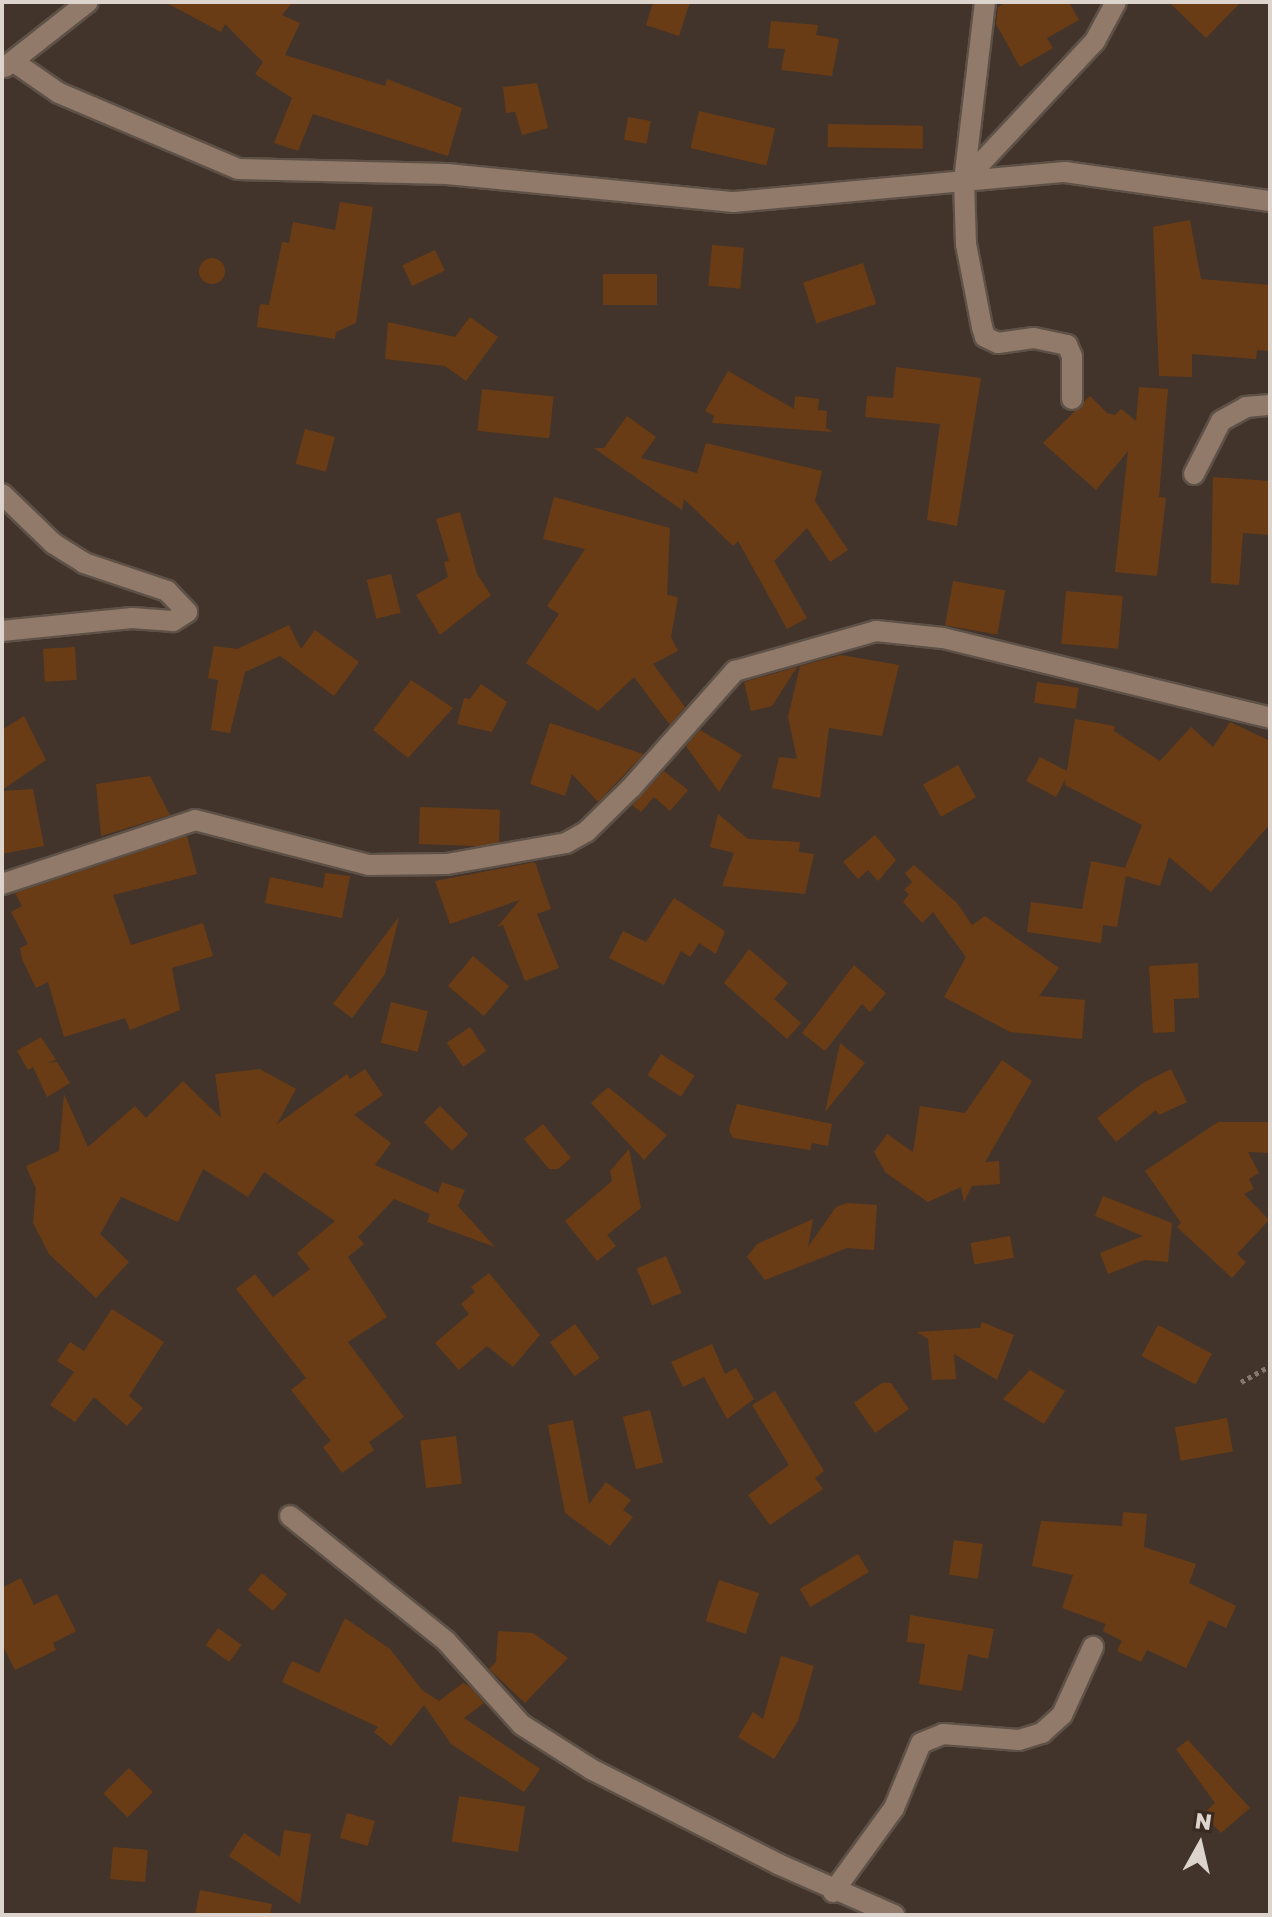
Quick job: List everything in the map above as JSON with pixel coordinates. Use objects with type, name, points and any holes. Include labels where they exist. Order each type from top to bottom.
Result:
[{"type":"street","points":[[88,2],[8,66],[59,93],[238,169],[447,174],[734,202],[1083,173],[1270,201]]},
{"type":"street","points":[[985,2],[964,181],[966,244],[985,337],[998,343],[1034,338],[1067,345],[1072,356],[1072,399]]},
{"type":"street","points":[[964,181],[1095,41],[1116,2]]},
{"type":"street","points":[[1194,474],[1221,421],[1246,407],[1270,405]]},
{"type":"street","points":[[2,494],[54,544],[84,563],[167,591],[187,612],[173,621],[132,618],[2,631]]},
{"type":"street","points":[[2,884],[195,820],[369,865],[447,864],[566,843],[586,832],[631,788],[735,671],[876,631],[943,638],[1270,718]]},
{"type":"street","points":[[290,1516],[446,1641],[522,1725],[591,1769],[833,1892],[894,1915]]},
{"type":"street","points":[[833,1892],[894,1808],[921,1743],[943,1734],[1019,1740],[1042,1733],[1062,1715],[1093,1647]]},
{"type":"path","points":[[1241,1382],[1270,1366]]},
{"type":"building","points":[[165,2],[293,2],[282,15],[300,23],[285,55],[385,86],[387,79],[462,108],[448,156],[313,114],[298,151],[274,143],[292,98],[255,74],[263,62],[225,24],[221,32]]},
{"type":"building","points":[[653,2],[690,2],[679,36],[646,25]]},
{"type":"building","points":[[1006,2],[1069,2],[1079,20],[1047,38],[1053,48],[1020,67],[996,24],[998,7]]},
{"type":"building","points":[[1169,2],[1241,2],[1206,38]]},
{"type":"building","points":[[771,21],[818,25],[816,35],[839,39],[832,76],[781,70],[785,49],[768,48]]},
{"type":"building","points":[[537,83],[548,128],[522,135],[515,112],[506,113],[503,87]]},
{"type":"building","points":[[699,111],[775,129],[766,166],[690,148]]},
{"type":"building","points":[[628,117],[651,121],[647,144],[624,140]]},
{"type":"building","points":[[828,124],[923,126],[923,149],[828,147]]},
{"type":"building","points":[[340,202],[373,207],[356,323],[336,332],[335,339],[257,327],[260,304],[269,305],[282,242],[289,243],[293,222],[335,230]]},
{"type":"building","points":[[1190,220],[1201,279],[1270,285],[1270,351],[1257,350],[1256,359],[1192,354],[1192,377],[1159,376],[1153,227]]},
{"type":"building","points":[[712,245],[744,248],[740,289],[708,286]]},
{"type":"building","points":[[435,250],[445,271],[412,286],[402,265]]},
{"type":"building","points":[[212,258],[221,262],[225,271],[221,280],[212,284],[203,280],[199,271],[203,262]]},
{"type":"building","points":[[863,263],[876,304],[816,323],[803,282]]},
{"type":"building","points":[[603,274],[657,274],[657,305],[603,305]]},
{"type":"building","points":[[470,317],[498,337],[466,381],[445,366],[385,359],[388,322],[455,337]]},
{"type":"building","points":[[896,367],[981,378],[957,526],[927,520],[940,424],[865,417],[867,396],[893,398]]},
{"type":"building","points":[[728,371],[794,409],[795,396],[819,399],[818,410],[827,411],[826,428],[833,432],[712,423],[714,416],[705,411]]},
{"type":"building","points":[[1139,387],[1168,389],[1159,497],[1166,498],[1157,576],[1115,572],[1128,451],[1096,490],[1043,443],[1090,396],[1107,413],[1115,415],[1121,409],[1136,421]]},
{"type":"building","points":[[482,389],[554,397],[549,438],[478,431]]},
{"type":"building","points":[[627,416],[656,437],[641,458],[697,473],[706,443],[822,471],[815,501],[848,550],[830,562],[807,528],[774,561],[807,618],[787,629],[738,541],[733,546],[684,499],[682,510],[594,448],[604,448]]},
{"type":"building","points":[[305,429],[335,437],[326,472],[296,464]]},
{"type":"building","points":[[1213,477],[1270,481],[1270,535],[1243,533],[1239,585],[1211,583]]},
{"type":"building","points":[[554,497],[670,528],[667,595],[678,597],[671,637],[678,651],[653,664],[685,707],[670,725],[634,677],[598,711],[526,663],[559,614],[547,606],[585,549],[543,539]]},
{"type":"building","points":[[460,512],[477,574],[491,595],[440,635],[416,595],[448,577],[444,562],[449,561],[436,519]]},
{"type":"building","points":[[391,574],[401,613],[376,619],[367,580]]},
{"type":"building","points":[[953,581],[1005,590],[997,635],[945,625]]},
{"type":"building","points":[[1066,591],[1123,596],[1118,649],[1061,644]]},
{"type":"building","points":[[289,625],[301,649],[315,630],[359,662],[334,696],[280,656],[245,672],[230,733],[211,730],[218,680],[208,678],[214,646],[237,649]]},
{"type":"building","points":[[75,647],[77,680],[45,682],[43,649]]},
{"type":"building","points":[[841,655],[899,665],[882,736],[829,728],[820,798],[772,788],[779,757],[797,759],[788,717],[800,666]]},
{"type":"building","points":[[797,667],[772,706],[751,711],[744,682]]},
{"type":"building","points":[[411,680],[453,708],[408,758],[373,730]]},
{"type":"building","points":[[1037,682],[1079,688],[1076,709],[1034,703]]},
{"type":"building","points":[[481,684],[507,702],[492,732],[457,724],[464,698],[470,699]]},
{"type":"building","points":[[24,716],[46,760],[2,790],[2,730]]},
{"type":"building","points":[[1075,719],[1115,726],[1114,731],[1160,761],[1191,727],[1213,747],[1230,722],[1270,741],[1270,824],[1211,892],[1169,857],[1160,886],[1126,876],[1117,927],[1103,925],[1101,943],[1027,932],[1031,902],[1082,909],[1091,861],[1125,868],[1142,825],[1065,785],[1066,778],[1056,797],[1026,781],[1040,757],[1067,771]]},
{"type":"building","points":[[550,723],[644,754],[598,802],[572,774],[565,796],[530,784]]},
{"type":"building","points":[[700,730],[742,755],[719,792],[686,746]]},
{"type":"building","points":[[958,765],[976,797],[941,817],[923,784]]},
{"type":"building","points":[[664,771],[688,790],[670,811],[654,797],[641,812],[632,805]]},
{"type":"building","points":[[150,776],[170,815],[101,836],[96,784]]},
{"type":"building","points":[[33,789],[44,846],[2,854],[2,791]]},
{"type":"building","points":[[420,807],[500,810],[499,847],[419,844]]},
{"type":"building","points":[[718,814],[748,839],[800,842],[799,852],[814,854],[805,894],[722,886],[734,853],[710,847]]},
{"type":"building","points":[[875,835],[896,860],[878,881],[868,870],[858,879],[843,862]]},
{"type":"building","points":[[187,836],[197,874],[113,895],[131,945],[203,923],[213,956],[172,968],[180,1010],[130,1030],[125,1018],[64,1037],[48,982],[36,988],[22,959],[20,948],[28,944],[11,912],[22,906],[15,893]]},
{"type":"building","points":[[535,862],[551,909],[537,914],[559,968],[525,981],[503,925],[497,927],[520,900],[450,924],[435,881]]},
{"type":"building","points":[[914,865],[958,904],[972,925],[985,916],[1059,968],[1039,996],[1085,1000],[1082,1039],[1010,1032],[944,997],[966,957],[933,912],[922,923],[903,902],[909,894],[904,890],[912,882],[905,873]]},
{"type":"building","points":[[325,873],[350,876],[342,918],[265,903],[270,877],[323,888]]},
{"type":"building","points":[[674,898],[725,931],[716,954],[699,943],[690,957],[681,951],[664,985],[609,958],[623,931],[646,942]]},
{"type":"building","points":[[399,917],[385,974],[352,1018],[333,1004]]},
{"type":"building","points":[[749,949],[788,983],[774,999],[801,1023],[787,1039],[724,983]]},
{"type":"building","points":[[473,956],[509,986],[484,1016],[448,986]]},
{"type":"building","points":[[1198,963],[1199,998],[1174,999],[1175,1032],[1153,1033],[1149,966]]},
{"type":"building","points":[[854,965],[886,993],[870,1012],[862,1004],[825,1051],[802,1033]]},
{"type":"building","points":[[391,1002],[428,1011],[418,1052],[381,1043]]},
{"type":"building","points":[[470,1027],[486,1051],[463,1067],[447,1043]]},
{"type":"building","points":[[41,1037],[56,1060],[47,1063],[57,1062],[70,1083],[47,1097],[33,1067],[28,1070],[17,1051]]},
{"type":"building","points":[[840,1043],[865,1063],[825,1112]]},
{"type":"building","points":[[661,1054],[695,1076],[681,1097],[647,1075]]},
{"type":"building","points":[[1002,1060],[1032,1081],[985,1162],[999,1161],[1000,1184],[972,1186],[964,1202],[961,1187],[928,1202],[886,1173],[874,1152],[887,1134],[913,1152],[920,1106],[965,1113]]},
{"type":"building","points":[[260,1069],[296,1089],[277,1124],[347,1074],[350,1079],[365,1069],[383,1095],[354,1115],[391,1143],[375,1165],[438,1193],[442,1182],[465,1190],[458,1206],[495,1247],[427,1222],[430,1214],[394,1199],[358,1237],[364,1244],[348,1257],[387,1317],[348,1342],[404,1417],[369,1442],[374,1450],[342,1473],[323,1447],[331,1441],[291,1390],[306,1378],[236,1289],[255,1274],[273,1297],[310,1269],[297,1253],[335,1221],[264,1172],[248,1197],[203,1169],[178,1222],[121,1197],[100,1234],[129,1262],[96,1298],[49,1254],[33,1223],[36,1189],[26,1166],[59,1151],[64,1094],[88,1147],[135,1106],[146,1118],[183,1081],[221,1118],[215,1074]]},
{"type":"building","points":[[1171,1069],[1187,1102],[1159,1115],[1156,1110],[1116,1142],[1097,1118],[1143,1083]]},
{"type":"building","points":[[608,1087],[667,1135],[644,1160],[591,1103]]},
{"type":"building","points":[[737,1104],[832,1124],[828,1146],[812,1143],[810,1150],[733,1138],[729,1130]]},
{"type":"building","points":[[440,1106],[468,1134],[452,1151],[424,1122]]},
{"type":"building","points":[[1218,1122],[1270,1122],[1270,1153],[1248,1152],[1259,1173],[1249,1179],[1254,1189],[1244,1194],[1269,1220],[1237,1254],[1246,1262],[1232,1278],[1177,1227],[1181,1223],[1145,1171]]},
{"type":"building","points":[[543,1124],[571,1158],[558,1169],[549,1169],[524,1139]]},
{"type":"building","points":[[629,1149],[641,1208],[607,1235],[616,1246],[597,1261],[565,1221],[612,1181],[610,1171]]},
{"type":"building","points":[[1103,1196],[1172,1223],[1168,1262],[1144,1260],[1108,1274],[1100,1253],[1143,1236],[1095,1216]]},
{"type":"building","points":[[847,1203],[877,1205],[874,1250],[847,1248],[765,1280],[747,1257],[757,1244],[813,1219],[808,1247],[836,1207]]},
{"type":"building","points":[[1010,1236],[1014,1258],[974,1265],[971,1243]]},
{"type":"building","points":[[666,1256],[682,1293],[652,1305],[637,1269]]},
{"type":"building","points":[[489,1273],[540,1335],[513,1367],[487,1346],[459,1370],[435,1343],[469,1314],[461,1304],[475,1292],[471,1287]]},
{"type":"building","points":[[112,1309],[164,1342],[129,1396],[143,1408],[127,1426],[94,1397],[75,1422],[50,1405],[74,1372],[57,1361],[70,1342],[84,1351]]},
{"type":"building","points":[[982,1322],[1014,1335],[997,1380],[954,1354],[956,1379],[932,1380],[928,1339],[917,1332],[980,1328]]},
{"type":"building","points":[[575,1324],[600,1358],[575,1376],[550,1342]]},
{"type":"building","points":[[1158,1325],[1212,1354],[1195,1385],[1142,1356]]},
{"type":"building","points":[[712,1344],[725,1374],[736,1368],[754,1399],[727,1419],[704,1377],[683,1387],[671,1362]]},
{"type":"building","points":[[1030,1370],[1065,1391],[1044,1424],[1003,1399]]},
{"type":"building","points":[[882,1383],[891,1383],[909,1409],[875,1433],[854,1403]]},
{"type":"building","points":[[775,1391],[824,1471],[815,1478],[823,1489],[770,1525],[748,1495],[789,1465],[752,1405]]},
{"type":"building","points":[[650,1410],[663,1462],[636,1469],[623,1417]]},
{"type":"building","points":[[1227,1418],[1233,1451],[1181,1461],[1175,1427]]},
{"type":"building","points":[[573,1420],[589,1504],[606,1482],[631,1500],[623,1510],[633,1517],[610,1546],[565,1513],[548,1425]]},
{"type":"building","points":[[456,1436],[462,1484],[426,1488],[420,1440]]},
{"type":"building","points":[[1123,1512],[1147,1514],[1144,1547],[1196,1564],[1189,1583],[1236,1606],[1226,1628],[1209,1620],[1186,1668],[1147,1650],[1141,1662],[1117,1651],[1122,1641],[1103,1631],[1106,1624],[1062,1608],[1073,1575],[1032,1566],[1041,1521],[1122,1526]]},
{"type":"building","points":[[954,1540],[983,1544],[978,1579],[949,1575]]},
{"type":"building","points":[[858,1554],[869,1572],[811,1607],[800,1589]]},
{"type":"building","points":[[262,1573],[287,1594],[273,1611],[248,1590]]},
{"type":"building","points":[[21,1578],[34,1605],[57,1594],[76,1631],[53,1643],[56,1650],[15,1670],[2,1644],[2,1588]]},
{"type":"building","points":[[719,1580],[759,1593],[746,1634],[706,1621]]},
{"type":"building","points":[[910,1615],[994,1629],[988,1659],[968,1654],[962,1691],[919,1684],[925,1644],[907,1642]]},
{"type":"building","points":[[345,1618],[390,1649],[422,1690],[439,1701],[463,1683],[469,1686],[484,1703],[464,1718],[540,1769],[524,1792],[451,1744],[424,1705],[391,1746],[374,1732],[378,1727],[282,1682],[292,1661],[319,1673]]},
{"type":"building","points":[[218,1628],[241,1645],[229,1662],[206,1645]]},
{"type":"building","points":[[498,1631],[533,1633],[568,1658],[525,1703],[489,1669],[496,1662]]},
{"type":"building","points":[[781,1656],[814,1666],[798,1721],[774,1759],[738,1737],[753,1712],[763,1719]]},
{"type":"building","points":[[1188,1740],[1250,1808],[1221,1833],[1203,1814],[1215,1803],[1176,1749]]},
{"type":"building","points":[[129,1768],[153,1792],[128,1817],[104,1793]]},
{"type":"building","points":[[459,1796],[525,1806],[518,1852],[452,1841]]},
{"type":"building","points":[[347,1813],[375,1821],[368,1846],[340,1838]]},
{"type":"building","points":[[284,1830],[311,1834],[300,1904],[229,1856],[244,1833],[280,1857]]},
{"type":"building","points":[[113,1847],[148,1850],[145,1882],[110,1879]]},
{"type":"building","points":[[200,1890],[272,1904],[270,1915],[195,1915]]}]
